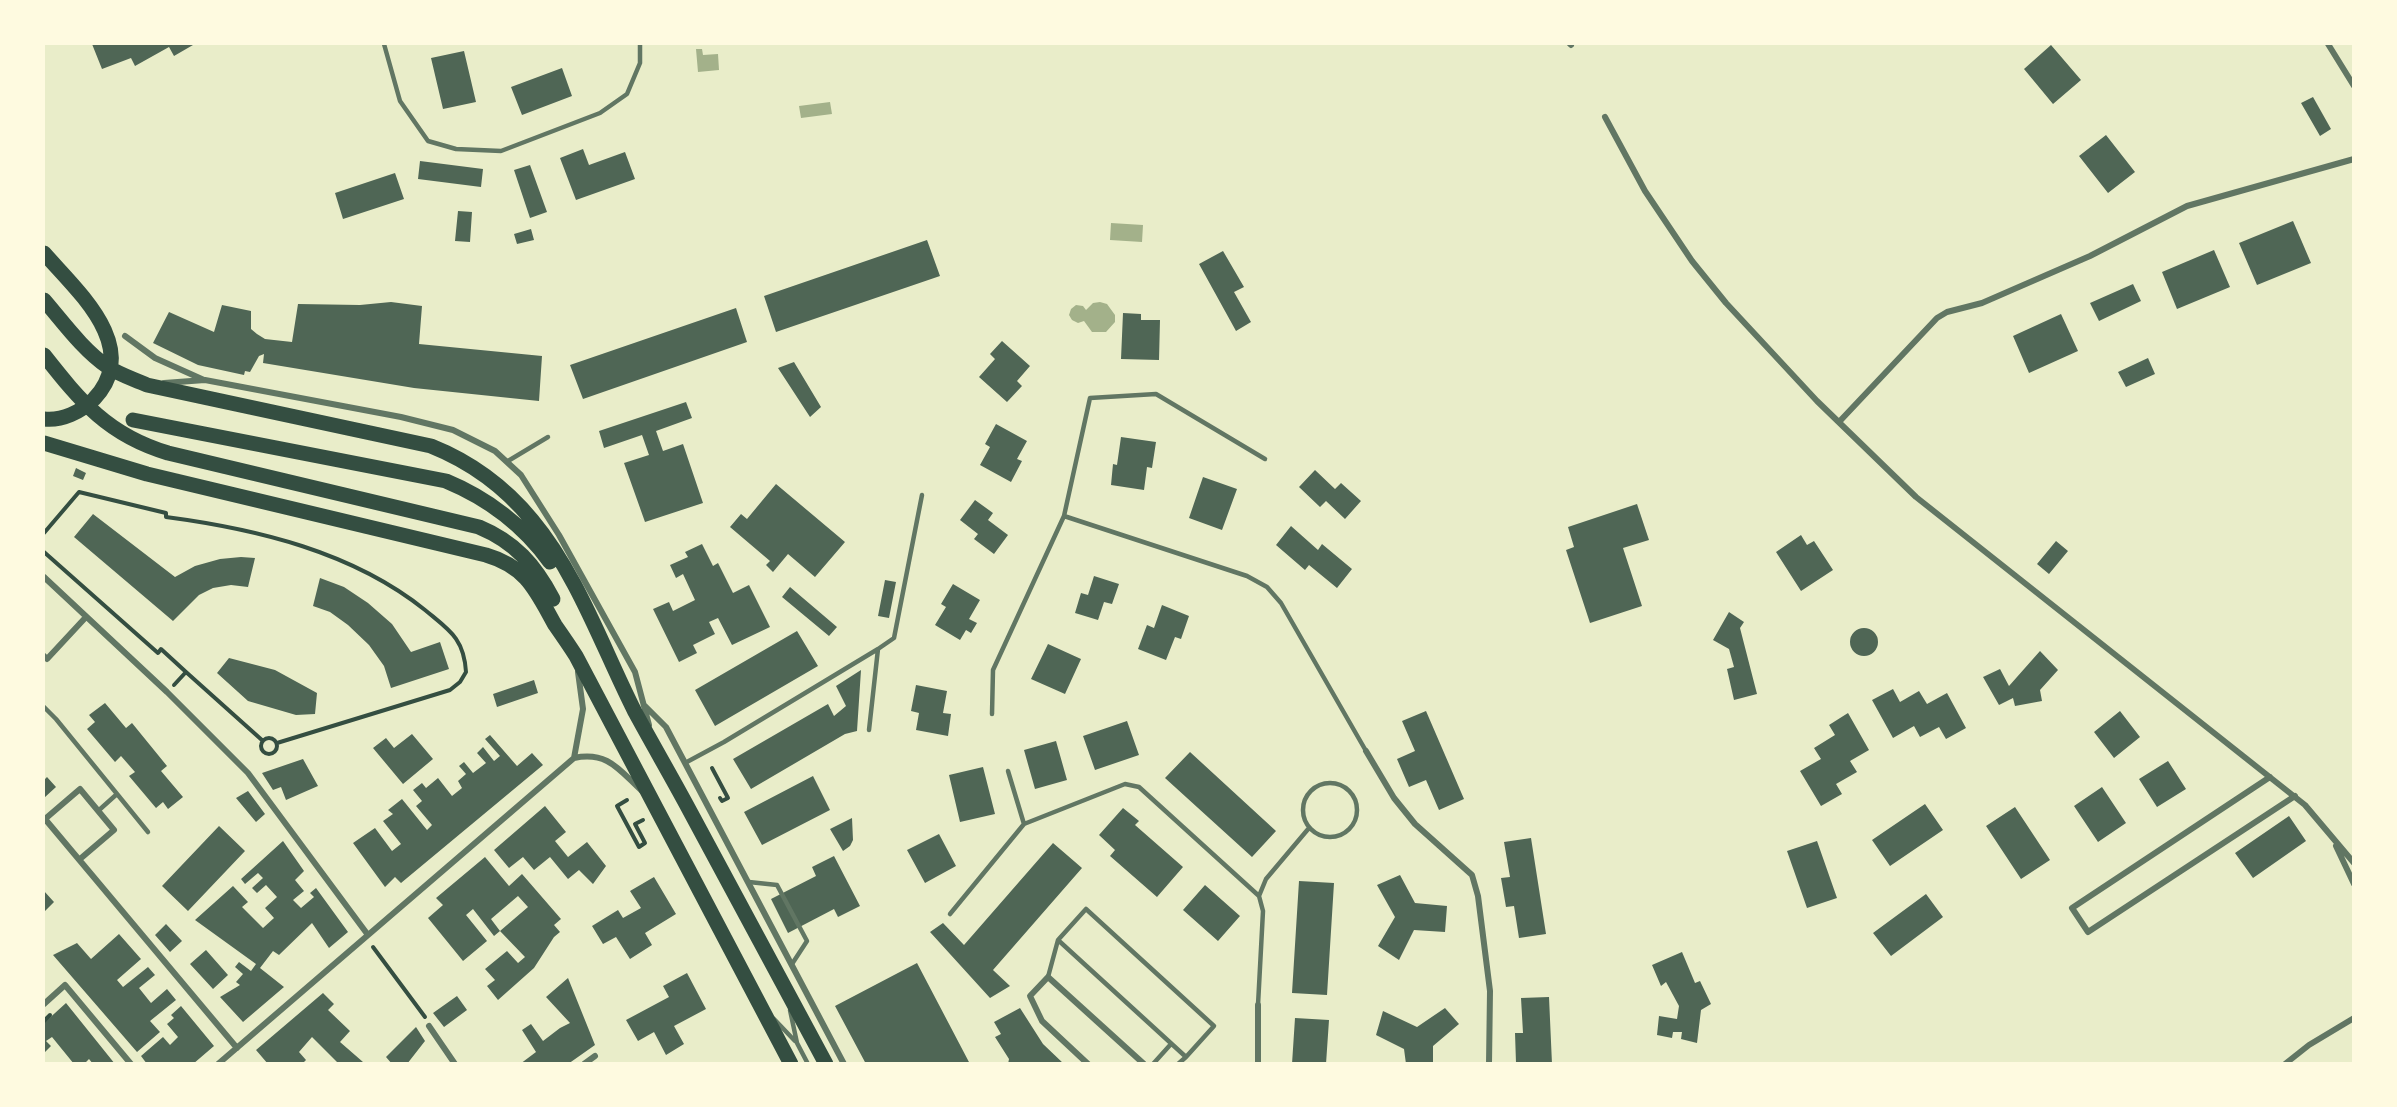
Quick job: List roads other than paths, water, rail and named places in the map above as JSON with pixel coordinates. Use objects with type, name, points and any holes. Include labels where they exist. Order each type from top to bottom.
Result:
[{"type":"main road","points":[[44,253],[101,321],[108,336],[111,361],[108,374],[96,396],[80,411],[56,419],[44,419]]},
{"type":"main road","points":[[44,300],[96,358],[123,375],[147,385],[407,439],[453,455],[474,467],[506,491],[546,539],[599,634],[655,749],[826,1064]]},
{"type":"main road","points":[[44,355],[89,410],[128,437],[168,453],[479,527],[511,544],[541,576],[565,623],[576,656]]},
{"type":"main road","points":[[133,420],[429,476],[476,495],[521,529],[539,547],[552,565],[591,638],[620,681]]},
{"type":"main road","points":[[44,443],[147,474],[499,558],[520,572],[537,590],[556,626],[576,656],[791,1064]]},
{"type":"street","points":[[2328,44],[2354,86]]},
{"type":"street","points":[[1605,117],[1645,190],[1692,261],[1726,303],[1839,422],[1916,497],[2295,796],[2354,863]]},
{"type":"street","points":[[1839,422],[1937,318],[1947,312],[1982,303],[2090,256],[2187,206],[2354,159]]},
{"type":"street","points":[[125,336],[155,358],[205,380],[401,417],[453,430],[476,440],[508,461],[534,494],[559,535],[635,672],[655,749]]},
{"type":"street","points":[[147,385],[205,380]]},
{"type":"street","points":[[44,577],[167,692],[248,773],[368,935]]},
{"type":"street","points":[[45,659],[86,618]]},
{"type":"street","points":[[574,758],[583,709],[576,656]]},
{"type":"street","points":[[620,681],[666,727],[844,1064]]},
{"type":"street","points":[[1366,751],[1394,798],[1415,824],[1472,876],[1478,896],[1490,991],[1490,1064]]},
{"type":"street","points":[[218,1064],[574,758],[589,755],[609,762],[654,803]]},
{"type":"street","points":[[2270,777],[2072,908],[2088,932],[2295,796]]},
{"type":"street","points":[[80,859],[114,830],[80,789],[44,818],[237,1048]]},
{"type":"street","points":[[2332,838],[2354,884]]},
{"type":"street","points":[[733,891],[749,882]]},
{"type":"street","points":[[1088,1064],[1042,1021],[1030,996],[1048,977],[1144,1064]]},
{"type":"street","points":[[44,1004],[65,986],[131,1064]]},
{"type":"street","points":[[1258,1005],[1258,1064]]},
{"type":"street","points":[[2285,1064],[2309,1045],[2354,1018]]},
{"type":"street","points":[[429,1026],[455,1064]]},
{"type":"street","points":[[584,1064],[595,1056]]},
{"type":"lane","points":[[384,44],[400,101],[428,141],[456,149],[501,151],[600,114],[627,94],[640,63],[640,44]]},
{"type":"lane","points":[[992,714],[993,670],[1064,516],[1090,398],[1156,394],[1265,459]]},
{"type":"lane","points":[[508,461],[548,437]]},
{"type":"lane","points":[[685,763],[724,742],[894,638],[922,495]]},
{"type":"lane","points":[[1064,516],[1247,576],[1266,587],[1281,603],[1366,751]]},
{"type":"lane","points":[[869,730],[878,649]]},
{"type":"lane","points":[[44,707],[148,832]]},
{"type":"lane","points":[[1008,771],[1024,824]]},
{"type":"lane","points":[[1325,783],[1336,784],[1346,789],[1354,797],[1357,808],[1356,819],[1350,829],[1340,835],[1329,837],[1318,835],[1309,828],[1302,807],[1306,796],[1314,788],[1325,783]]},
{"type":"lane","points":[[950,914],[1024,824],[1125,784],[1139,787],[1259,896],[1263,911],[1258,1005]]},
{"type":"lane","points":[[98,811],[117,794]]},
{"type":"lane","points":[[1259,896],[1266,879],[1309,828]]},
{"type":"lane","points":[[749,882],[777,885],[807,941],[792,964]]},
{"type":"lane","points":[[1048,977],[1058,940],[1086,909],[1214,1026],[1178,1064]]},
{"type":"lane","points":[[1058,940],[1186,1057]]},
{"type":"lane","points":[[784,986],[797,1043],[808,1064]]},
{"type":"lane","points":[[760,1004],[797,1043]]},
{"type":"lane","points":[[1153,1064],[1171,1044]]}]
